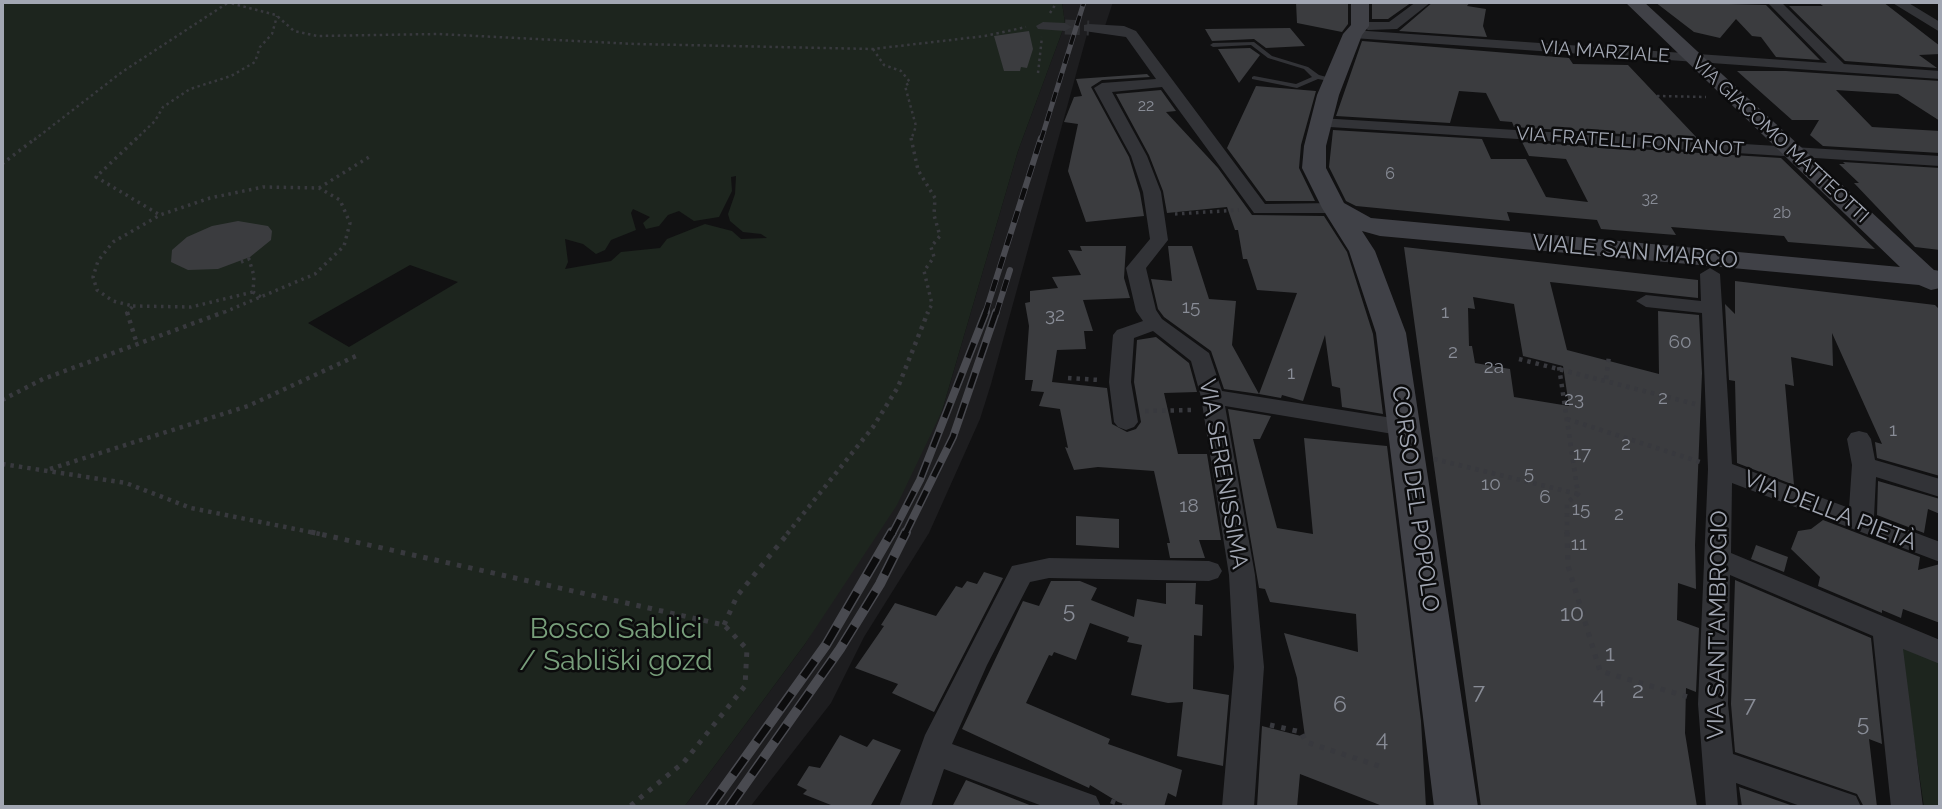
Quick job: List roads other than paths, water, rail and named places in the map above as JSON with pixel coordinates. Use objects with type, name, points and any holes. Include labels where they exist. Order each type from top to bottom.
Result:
[{"type":"street","points":[[1357,30],[1360,2]]},
{"type":"street","points":[[1394,31],[1424,2]]},
{"type":"street","name":"VIA GIACOMO MATTEOTTI","points":[[1634,2],[1936,282]]},
{"type":"street","points":[[1774,2],[1840,69]]},
{"type":"street","points":[[1898,2],[1940,28]]},
{"type":"street","points":[[1043,26],[1065,27]]},
{"type":"street","points":[[1089,28],[1124,30],[1131,34],[1169,82],[1260,209],[1334,208]]},
{"type":"street","name":"VIA MARZIALE","points":[[1357,30],[1940,75]]},
{"type":"street","name":"CORSO DEL POPOLO","points":[[1357,30],[1326,79],[1314,168],[1334,208],[1362,251],[1391,333],[1456,805]]},
{"type":"street","name":"VIA SERENISSIMA","points":[[1169,82],[1102,88],[1139,156],[1152,192],[1159,240],[1136,268],[1146,311],[1155,323],[1201,358],[1213,404],[1226,573],[1249,667],[1238,807]]},
{"type":"street","name":"VIA FRATELLI FONTANOT","points":[[1320,123],[1940,161]]},
{"type":"street","name":"VIALE SAN MARCO","points":[[1334,208],[1362,223],[1409,231],[1936,282]]},
{"type":"street","points":[[1391,333],[1377,254],[1384,241],[1409,231]]},
{"type":"street","name":"VIA SANT'AMBROGIO","points":[[1710,274],[1720,469],[1713,704],[1722,807]]},
{"type":"street","points":[[1646,301],[1711,308]]},
{"type":"street","points":[[1126,417],[1120,382],[1124,335],[1155,323]]},
{"type":"street","points":[[1213,404],[1405,428]]},
{"type":"street","points":[[1859,439],[1864,465],[1861,522]]},
{"type":"street","points":[[1864,465],[1940,488]]},
{"type":"street","name":"VIA DELLA PIETÀ","points":[[1720,469],[1940,552]]},
{"type":"street","points":[[1718,559],[1940,652]]},
{"type":"street","points":[[915,807],[933,751],[1014,581],[1021,573],[1034,568],[1147,568],[1226,573]]},
{"type":"street","points":[[1886,630],[1907,807]]},
{"type":"street","points":[[933,751],[1085,807]]},
{"type":"street","points":[[1716,762],[1845,807]]},
{"type":"lane","points":[[1213,45],[1252,43],[1270,57],[1306,68],[1326,79]]},
{"type":"lane","points":[[1254,78],[1297,86],[1326,79]]},
{"type":"tunnel","points":[[1065,27],[1089,28]]},
{"type":"railway","points":[[1041,140],[1084,2]]},
{"type":"railway","points":[[985,314],[1041,138]]},
{"type":"railway","points":[[996,314],[1010,270]]},
{"type":"railway","points":[[892,534],[920,480],[986,312]]},
{"type":"railway","points":[[905,534],[953,437],[996,312]]},
{"type":"railway","points":[[710,807],[826,645],[892,532]]},
{"type":"railway","points":[[729,807],[840,649],[880,584],[905,534]]},
{"type":"park label","name":"Bosco Sablici / Sabliški gozd","points":[[616,646]]}]
